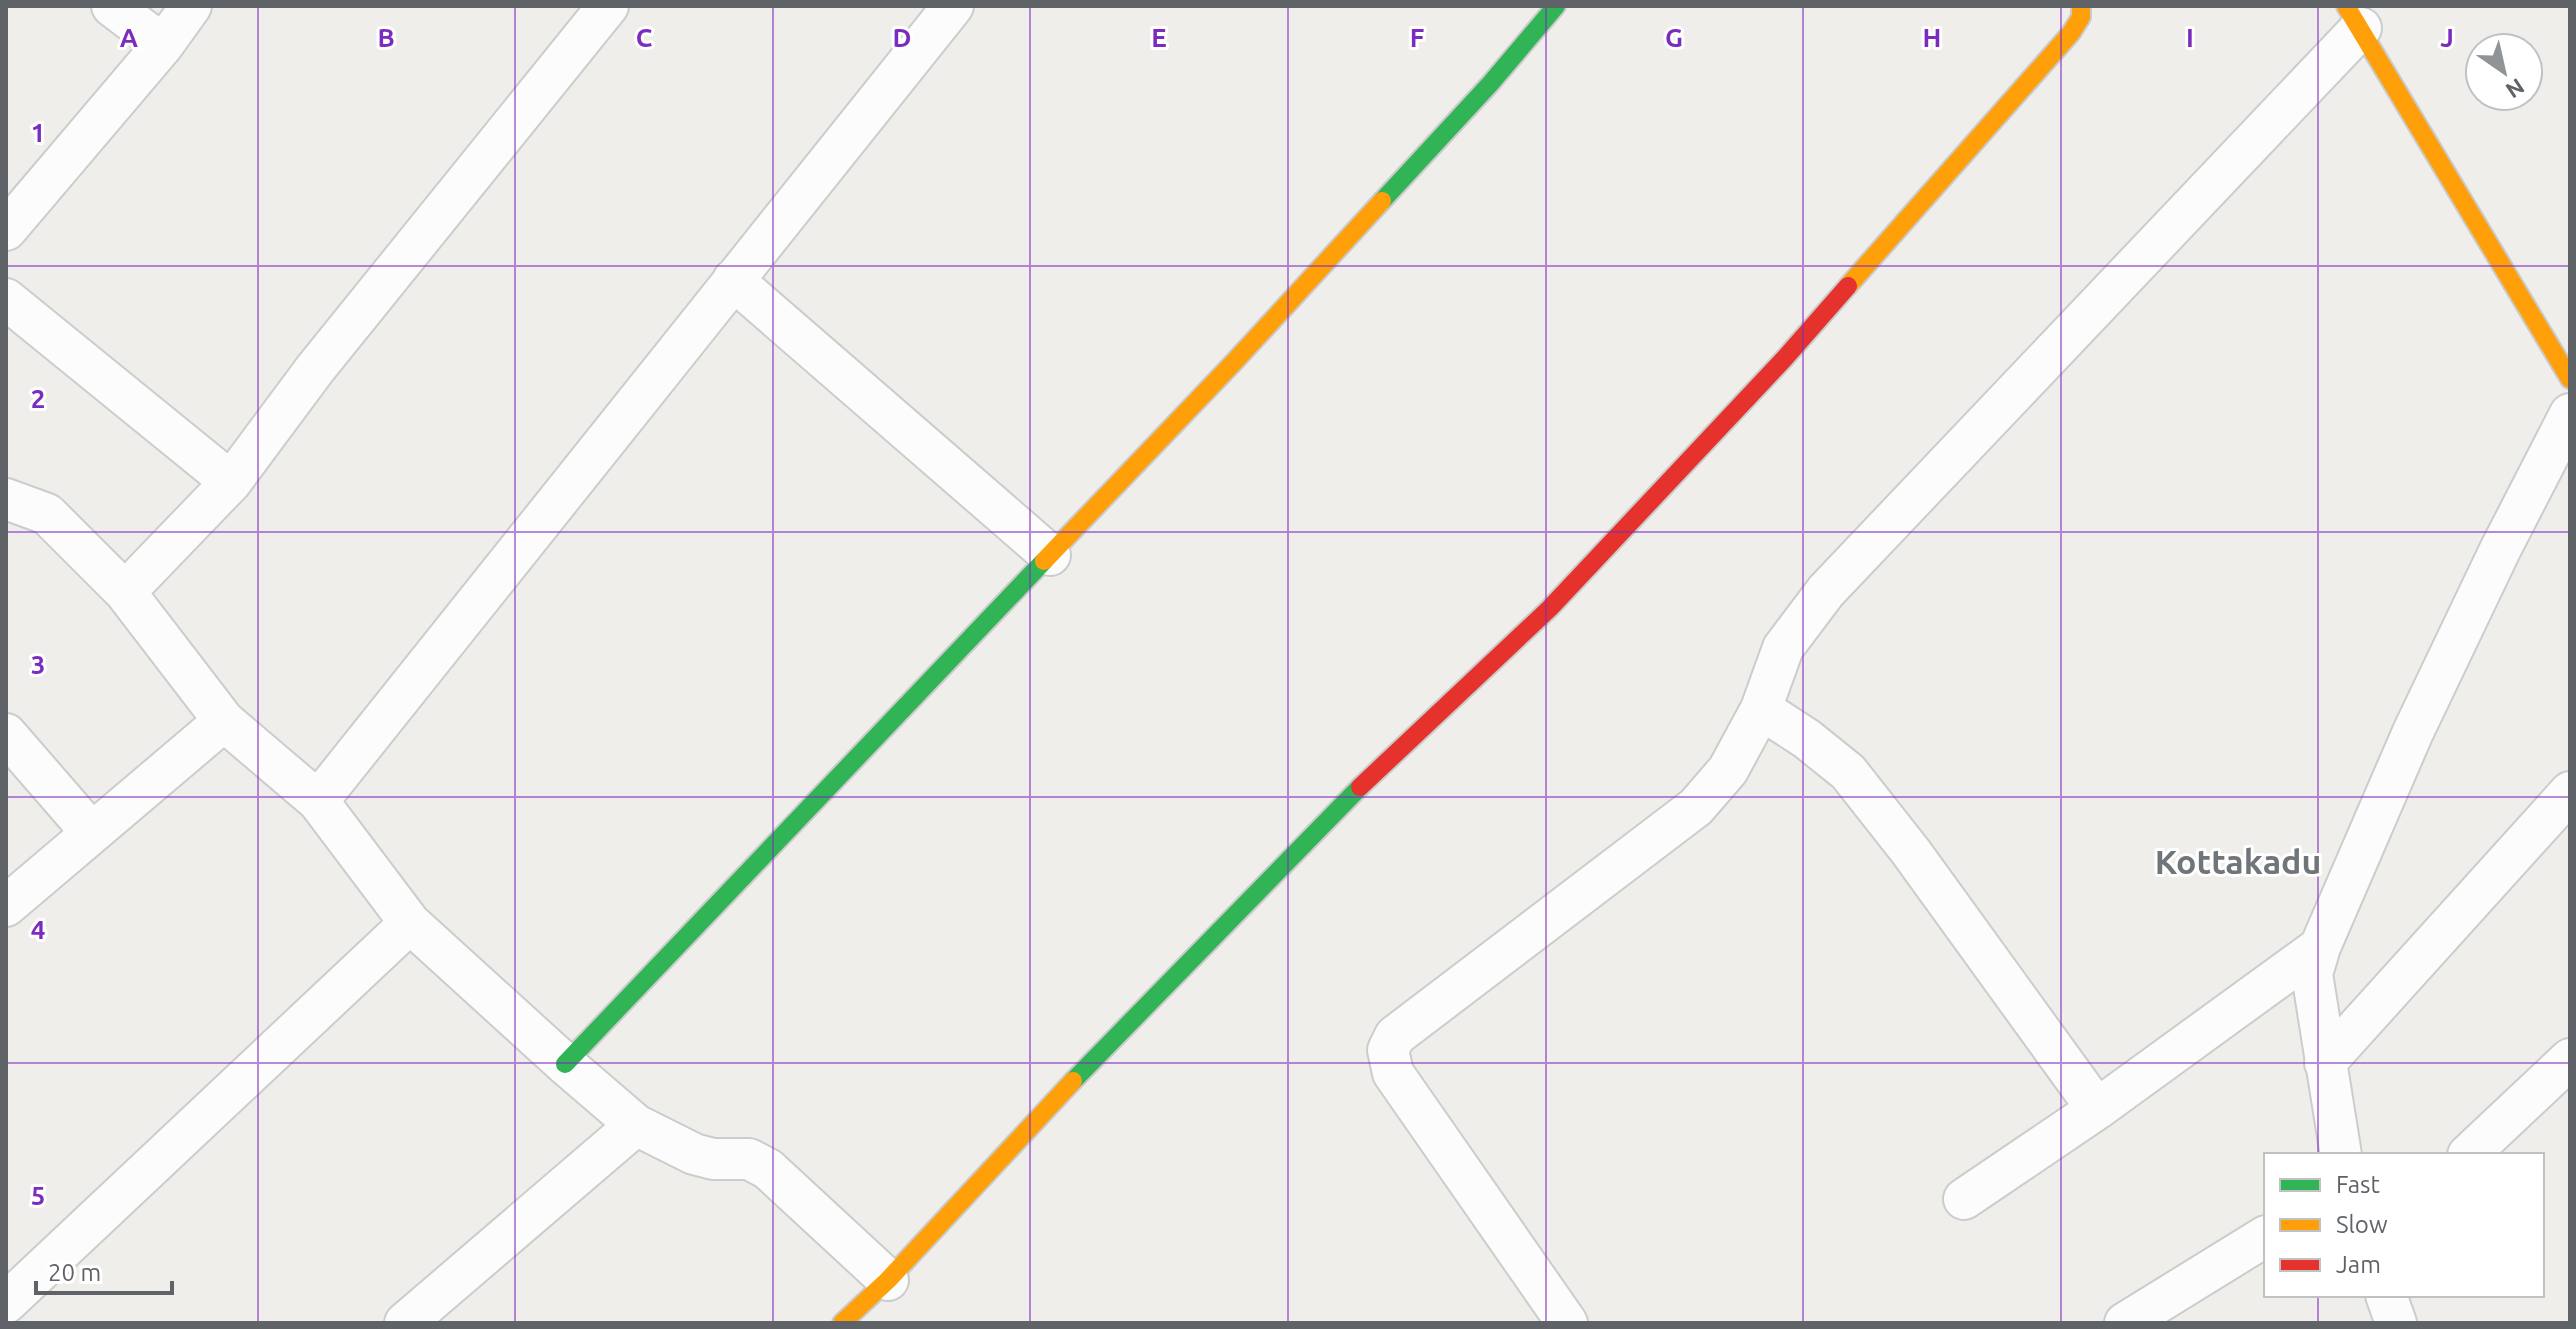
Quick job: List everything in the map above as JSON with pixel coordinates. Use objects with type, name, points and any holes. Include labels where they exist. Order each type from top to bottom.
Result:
[{"type":"street","points":[[112,6],[163,45]]},
{"type":"street","points":[[6,230],[163,45],[191,6]]},
{"type":"street","points":[[125,592],[231,482],[315,369],[608,6]]},
{"type":"street","points":[[318,801],[953,6]]},
{"type":"street","points":[[565,1064],[1235,361],[1490,84],[1556,6]]},
{"type":"street","points":[[842,1323],[888,1280],[1044,1111],[1381,765],[1550,608],[1603,552],[1784,359],[2071,33],[2081,17],[2081,6]]},
{"type":"street","points":[[1567,1323],[1393,1073],[1388,1050],[1395,1036],[1696,807],[1728,770],[1761,709],[1783,648],[1826,591],[2354,17],[2570,379]]},
{"type":"street","points":[[733,280],[1050,555]]},
{"type":"street","points":[[6,299],[231,482]]},
{"type":"street","points":[[2341,1153],[2312,974],[2320,947],[2413,732],[2500,550],[2570,414]]},
{"type":"street","points":[[6,499],[47,514],[125,592],[224,721],[318,801],[410,923],[565,1064],[636,1125],[694,1154],[713,1159],[749,1159],[768,1169],[888,1280]]},
{"type":"street","points":[[1761,709],[1807,739],[1848,772],[1911,852],[2097,1109]]},
{"type":"street","points":[[6,906],[224,721]]},
{"type":"street","points":[[6,734],[91,832]]},
{"type":"street","points":[[2325,1063],[2570,792]]},
{"type":"street","points":[[6,1303],[410,923]]},
{"type":"street","points":[[1964,1199],[2097,1109],[2320,947]]},
{"type":"street","points":[[2470,1153],[2570,1059]]},
{"type":"street","points":[[405,1323],[636,1125]]},
{"type":"street","points":[[2125,1323],[2264,1237]]},
{"type":"street","points":[[2387,1297],[2396,1323]]},
{"type":"traffic: fast","points":[[1382,201],[1490,84],[1556,6]]},
{"type":"traffic: fast","points":[[565,1064],[1044,561]]},
{"type":"traffic: fast","points":[[1073,1081],[1360,787]]},
{"type":"traffic: slow","points":[[1848,286],[2071,33],[2081,17],[2081,6]]},
{"type":"traffic: slow","points":[[2346,6],[2570,379]]},
{"type":"traffic: slow","points":[[1044,561],[1382,201]]},
{"type":"traffic: slow","points":[[842,1323],[888,1280],[1073,1081]]},
{"type":"traffic: jam","points":[[1360,787],[1550,608],[1784,359],[1848,286]]},
{"type":"district","name":"Kottakadu","points":[[2238,862]]}]
